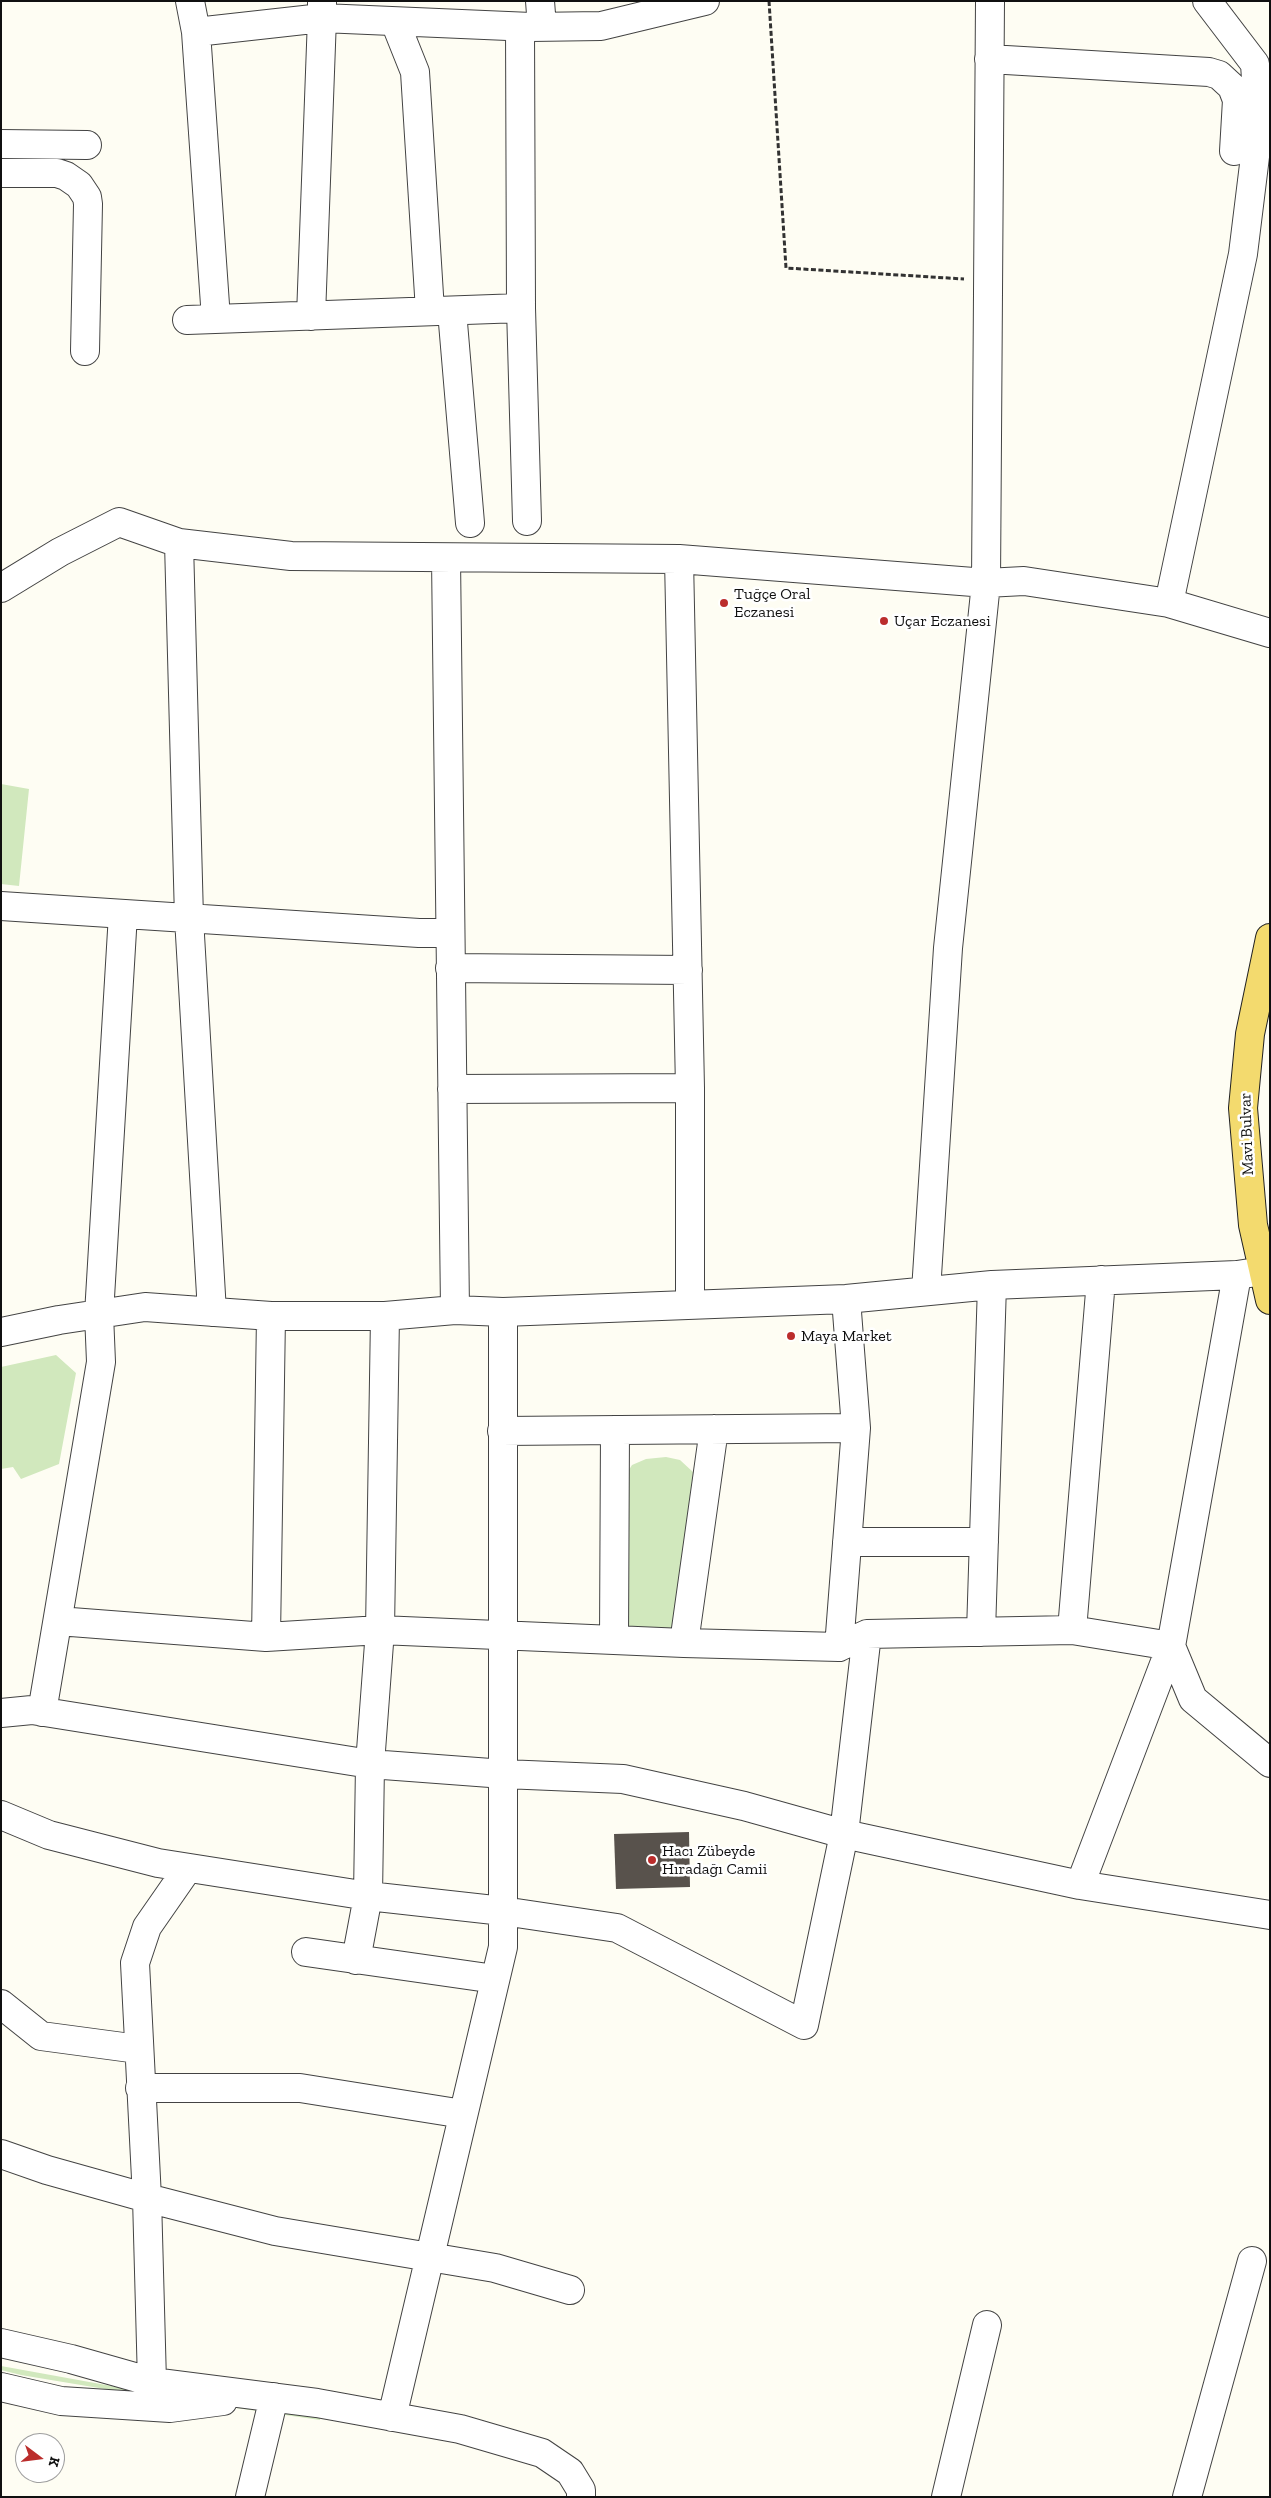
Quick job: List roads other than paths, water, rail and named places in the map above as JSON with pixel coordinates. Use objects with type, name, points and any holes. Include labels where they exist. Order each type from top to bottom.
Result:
[{"type":"main road","name":"Mavi Bulvar","points":[[1270,938],[1250,1034],[1243,1108],[1253,1225],[1250,1273],[1270,1300]]},
{"type":"street","points":[[190,1],[196,32],[216,319]]},
{"type":"street","points":[[196,32],[322,10],[395,22],[534,19],[601,26],[705,1]]},
{"type":"street","points":[[926,1291],[948,948],[986,583],[988,59],[990,1]]},
{"type":"street","points":[[1169,603],[1243,254],[1259,124],[1255,64],[1207,1]]},
{"type":"street","points":[[311,316],[322,10]]},
{"type":"street","points":[[527,521],[522,308],[534,19]]},
{"type":"street","points":[[395,22],[414,72],[441,311],[470,523]]},
{"type":"street","points":[[988,59],[1209,72],[1219,75],[1232,87],[1237,100],[1234,151]]},
{"type":"street","points":[[1,144],[87,145]]},
{"type":"street","points":[[1,173],[58,174],[66,176],[79,185],[87,197],[85,351]]},
{"type":"street","points":[[187,320],[522,308]]},
{"type":"street","points":[[1,588],[60,552],[119,522],[180,543],[292,556],[679,559],[986,583],[1024,581],[1169,603],[1270,632]]},
{"type":"street","points":[[180,543],[189,918],[212,1312]]},
{"type":"street","points":[[446,558],[455,1310]]},
{"type":"street","points":[[679,559],[690,1088],[690,1303]]},
{"type":"street","points":[[1,906],[419,933],[450,933]]},
{"type":"street","points":[[42,1712],[101,1362],[99,1314],[123,914]]},
{"type":"street","points":[[450,968],[688,970]]},
{"type":"street","points":[[452,1089],[690,1088]]},
{"type":"street","points":[[1,1332],[59,1320],[145,1308],[272,1316],[385,1316],[455,1310],[502,1312],[690,1303],[846,1299],[992,1285],[1250,1273],[1171,1646],[1080,1885]]},
{"type":"street","points":[[1072,1630],[1101,1280]]},
{"type":"street","points":[[981,1632],[992,1285]]},
{"type":"street","points":[[839,1647],[856,1428],[846,1299]]},
{"type":"street","points":[[392,2417],[502,1947],[504,1636],[502,1312]]},
{"type":"street","points":[[266,1637],[272,1316]]},
{"type":"street","points":[[356,1960],[368,1896],[370,1764],[380,1630],[385,1316]]},
{"type":"street","points":[[502,1431],[856,1428]]},
{"type":"street","points":[[684,1643],[714,1429]]},
{"type":"street","points":[[614,1639],[615,1430]]},
{"type":"street","points":[[847,1542],[984,1542]]},
{"type":"street","points":[[58,1621],[266,1637],[380,1630],[684,1643],[839,1647],[867,1634],[1072,1630],[1171,1646]]},
{"type":"street","points":[[1,1815],[49,1835],[158,1863],[368,1896],[503,1911],[617,1928],[804,2025],[844,1834],[867,1634]]},
{"type":"street","points":[[1171,1646],[1193,1699],[1266,1754]]},
{"type":"street","points":[[1,1713],[32,1710],[370,1764],[504,1774],[623,1778],[744,1806],[844,1834],[1080,1885],[1270,1915]]},
{"type":"street","points":[[152,2382],[135,1963],[147,1927],[188,1868]]},
{"type":"street","points":[[306,1952],[495,1979]]},
{"type":"street","points":[[1,2004],[41,2036],[138,2049]]},
{"type":"street","points":[[140,2088],[300,2088],[463,2114]]},
{"type":"street","points":[[1,2154],[47,2170],[275,2232],[495,2268],[570,2290]]},
{"type":"street","points":[[1187,2497],[1252,2261]]},
{"type":"street","points":[[946,2497],[988,2325]]},
{"type":"street","points":[[1,2343],[71,2359],[152,2382],[274,2398],[460,2429],[542,2453],[570,2472],[581,2490],[582,2497]]},
{"type":"street","points":[[1,2387],[61,2401],[170,2408],[214,2402],[274,2398]]},
{"type":"street","points":[[250,2497],[274,2398]]},
{"type":"place","name":"Tuğçe Oral Eczanesi","points":[[724,603]]},
{"type":"place","name":"Uçar Eczanesi","points":[[884,621]]},
{"type":"place","name":"Maya Market","points":[[791,1336]]},
{"type":"place","name":"Hacı Zübeyde Hıradağı Camii","points":[[652,1860]]}]
